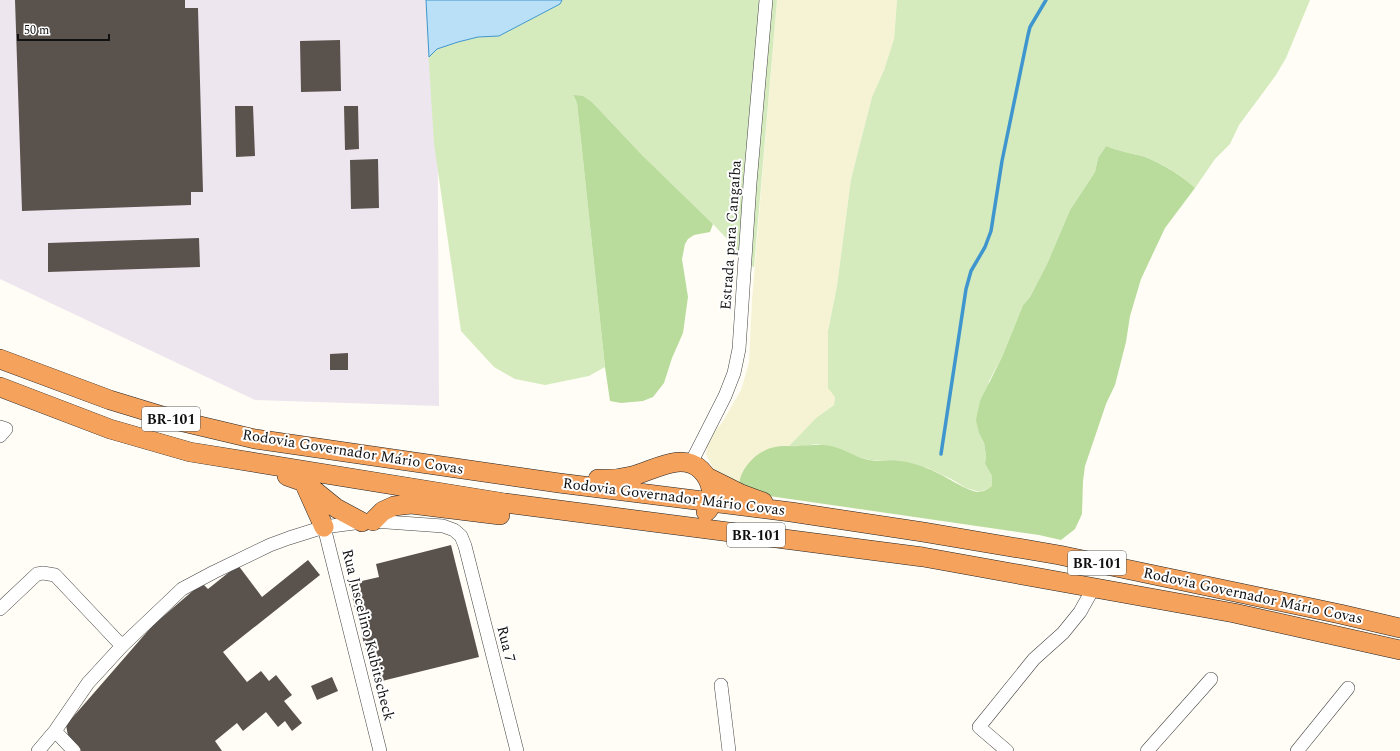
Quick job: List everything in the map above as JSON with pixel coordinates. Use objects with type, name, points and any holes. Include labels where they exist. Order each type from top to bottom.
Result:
[{"type":"highway","name":"Rodovia Governador Mário Covas","points":[[0,359],[110,400],[179,421],[255,439],[712,503],[791,512],[931,533],[1059,555],[1400,628]]},
{"type":"highway","name":"Rodovia Governador Mário Covas","points":[[0,387],[110,429],[190,452],[505,503],[923,557],[1234,613],[1400,650]]},
{"type":"highway","points":[[378,456],[406,450],[611,480],[631,477],[674,462],[691,463],[697,466],[707,477],[711,487],[712,503],[709,509],[699,517],[584,504],[565,510]]},
{"type":"highway","points":[[258,463],[281,474],[304,482],[344,513],[367,521],[394,506],[411,504],[619,528],[646,521]]},
{"type":"highway","points":[[707,477],[741,494],[791,512]]},
{"type":"highway","points":[[304,482],[324,527]]},
{"type":"street","name":"Estrada para Cangaíba","points":[[691,463],[725,396],[734,373],[739,349],[751,175],[766,0]]},
{"type":"street","points":[[38,751],[55,731],[88,683],[122,646],[182,589],[270,545],[289,538],[324,527],[367,521]]},
{"type":"street","name":"Rua 7","points":[[367,521],[443,526],[454,530],[461,536],[465,546],[517,751]]},
{"type":"street","name":"Rua Juscelino Kubitscheck","points":[[324,527],[380,751]]},
{"type":"street","points":[[0,609],[37,574],[43,573],[55,575],[122,646]]},
{"type":"street","points":[[1007,751],[979,727],[1034,659],[1063,633],[1080,612],[1094,587]]},
{"type":"street","points":[[1147,751],[1211,679]]},
{"type":"street","points":[[721,685],[729,751]]},
{"type":"street","points":[[1297,751],[1348,688]]},
{"type":"street","points":[[55,731],[74,751]]},
{"type":"shaded area","points":[[0,0],[437,0],[439,406],[255,400],[0,279]]},
{"type":"shaded area","points":[[777,0],[897,0],[894,39],[884,70],[872,97],[851,179],[837,286],[828,331],[835,397],[834,405],[816,418],[789,446],[774,447],[747,465],[740,478],[739,484],[727,480],[713,468],[706,454],[708,438],[722,423],[741,390],[749,363],[752,300]]},
{"type":"green space","points":[[425,0],[429,56],[437,49],[458,42],[478,37],[499,36],[560,4],[562,0],[777,0],[754,268],[713,224],[642,155],[593,103],[573,96],[577,103],[605,367],[589,376],[545,385],[515,379],[494,367],[461,331],[434,144]]},
{"type":"green space","points":[[897,0],[1310,0],[1286,58],[1276,75],[1239,125],[1230,144],[1215,159],[1195,188],[1177,174],[1156,161],[1106,146],[1098,158],[1095,172],[1070,210],[1047,264],[1030,297],[1023,305],[1002,357],[989,381],[979,433],[984,443],[986,455],[985,464],[992,476],[993,486],[980,492],[966,488],[928,468],[899,461],[870,460],[851,455],[838,448],[817,444],[796,447],[789,446],[816,418],[834,405],[835,397],[828,388],[828,331],[837,286],[851,179],[872,97],[884,70],[894,39]]},
{"type":"green space","points":[[573,95],[583,96],[593,103],[642,155],[713,224],[710,232],[694,235],[688,239],[685,244],[682,259],[688,297],[683,333],[672,358],[664,383],[653,397],[643,401],[621,403],[610,401],[605,367],[577,103]]},
{"type":"green space","points":[[1106,146],[1155,161],[1177,174],[1195,188],[1165,228],[1141,279],[1130,316],[1126,342],[1115,385],[1106,404],[1085,466],[1082,514],[1075,529],[1061,540],[1039,535],[749,493],[739,484],[743,471],[751,460],[762,452],[778,446],[828,445],[869,460],[896,460],[918,465],[935,471],[973,491],[981,492],[992,486],[992,476],[985,464],[986,455],[984,443],[979,433],[976,420],[980,401],[1002,357],[1023,305],[1030,297],[1047,264],[1070,210],[1095,172],[1098,158]]},
{"type":"water","points":[[426,0],[562,0],[560,4],[499,36],[478,37],[458,42],[437,49],[429,57]]},
{"type":"building","points":[[15,0],[185,0],[185,8],[198,8],[203,192],[191,192],[191,205],[22,211]]},
{"type":"building","points":[[340,40],[341,91],[301,92],[300,41]]},
{"type":"building","points":[[235,106],[253,106],[255,156],[236,157]]},
{"type":"building","points":[[344,106],[358,106],[359,149],[345,150]]},
{"type":"building","points":[[378,159],[379,208],[351,209],[350,160]]},
{"type":"building","points":[[199,238],[200,267],[48,272],[48,243]]},
{"type":"building","points":[[348,353],[348,370],[330,370],[330,354]]},
{"type":"building","points":[[451,545],[479,657],[374,683],[349,584],[379,577],[376,564]]},
{"type":"building","points":[[308,560],[320,575],[223,652],[247,682],[261,671],[269,681],[276,675],[292,695],[284,701],[302,723],[292,731],[285,721],[278,727],[266,712],[243,731],[237,723],[215,741],[222,751],[80,751],[68,736],[66,725],[153,625],[202,583],[208,589],[238,565],[262,597]]},
{"type":"building","points":[[332,677],[338,691],[317,700],[311,686]]},
{"type":"waterway","points":[[941,454],[966,289],[971,271],[985,247],[991,231],[1002,161],[1028,35],[1030,27],[1046,0]]}]
